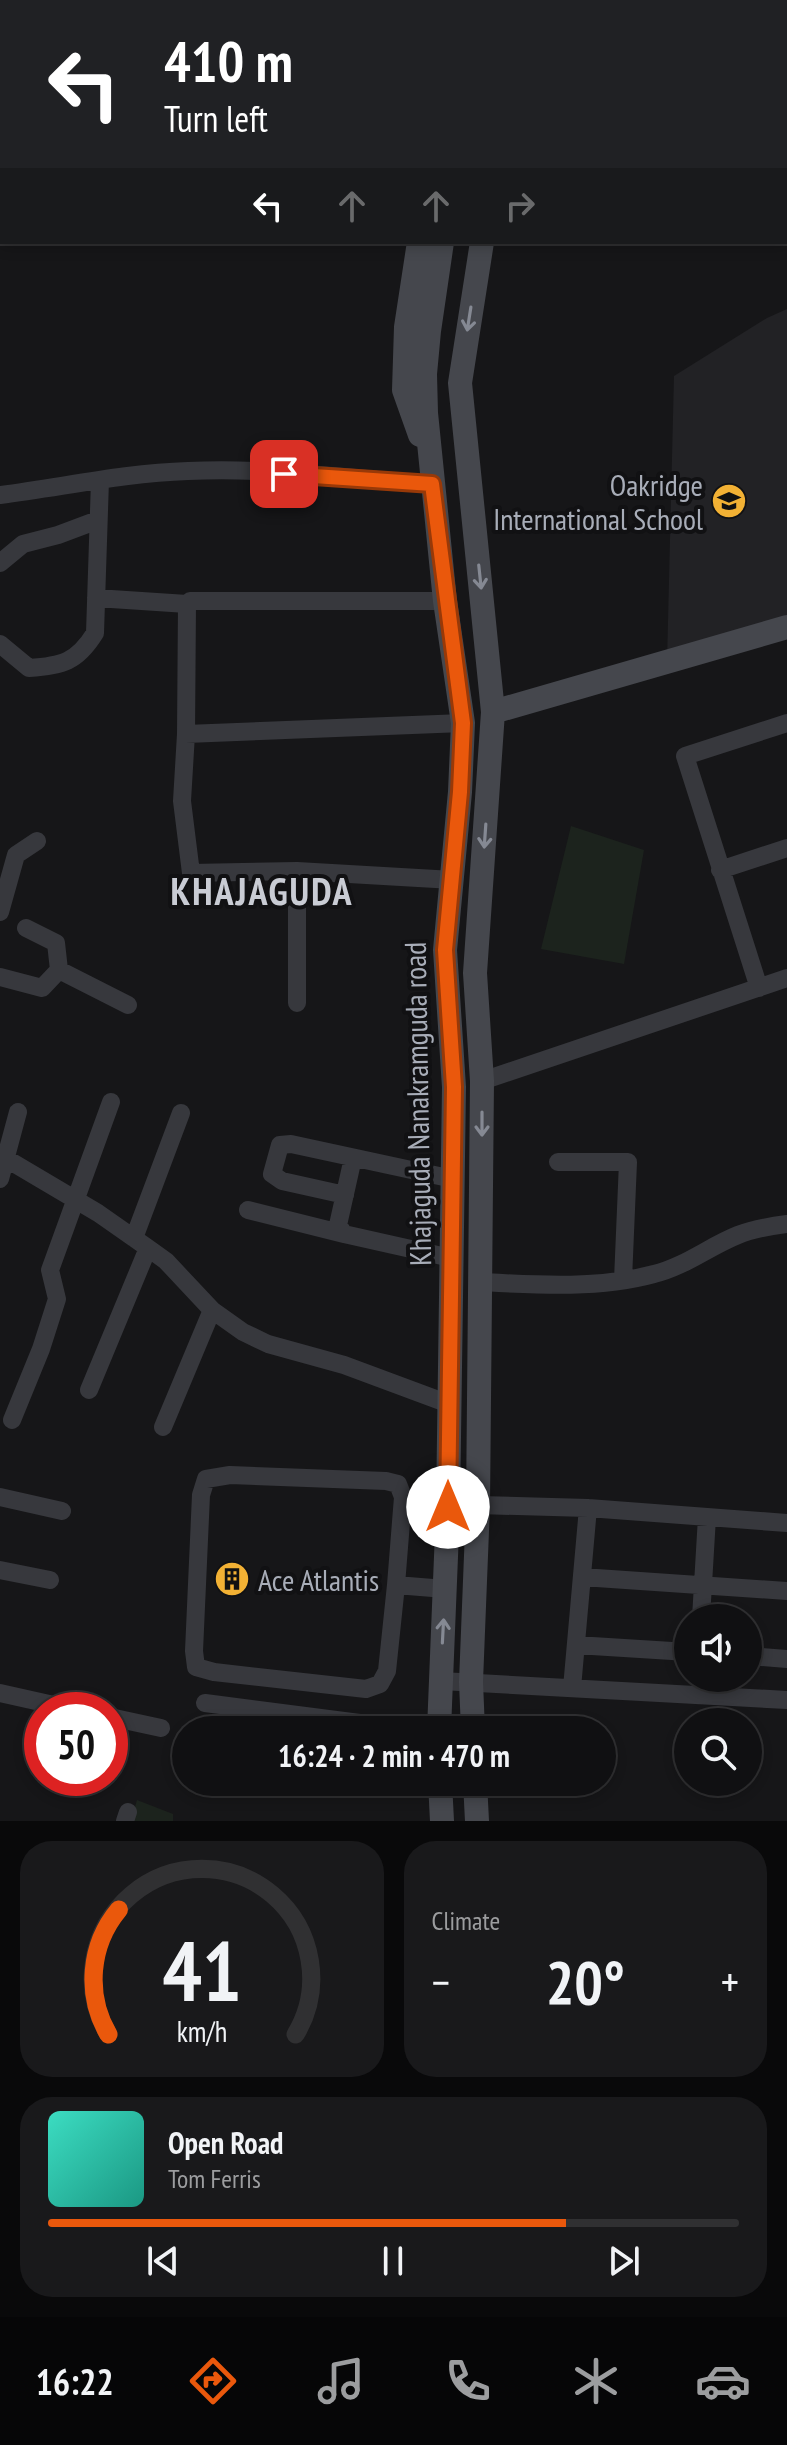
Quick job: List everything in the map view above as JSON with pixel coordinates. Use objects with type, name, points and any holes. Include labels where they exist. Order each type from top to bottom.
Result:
[{"type":"main road","points":[[419,244],[406,327],[404,390],[429,456]]},
{"type":"main road","name":"Khajaguda Nanakramguda road","points":[[440,1716],[445,1589],[454,1087],[445,950],[453,880],[463,723],[432,484],[425,374],[442,244]]},
{"type":"main road","name":"Khajaguda Nanakramguda road","points":[[472,1716],[482,1081],[475,973],[493,712],[460,383],[482,244]]},
{"type":"main road","points":[[493,712],[787,627]]},
{"type":"main road","points":[[441,1796],[442,1821]]},
{"type":"main road","points":[[476,1796],[477,1821]]},
{"type":"street","points":[[0,495],[142,474],[225,470],[432,484]]},
{"type":"street","points":[[0,644],[29,668],[64,663],[83,652],[95,633],[100,480]]},
{"type":"street","points":[[0,563],[23,544],[98,520]]},
{"type":"street","points":[[96,598],[187,604],[190,601],[445,601]]},
{"type":"street","points":[[187,604],[182,801],[191,873],[297,871],[453,880]]},
{"type":"street","points":[[186,734],[463,723]]},
{"type":"street","points":[[759,988],[685,756],[787,723]]},
{"type":"street","points":[[0,912],[16,855],[37,841]]},
{"type":"street","points":[[720,870],[787,848]]},
{"type":"street","points":[[297,871],[297,1003]]},
{"type":"street","points":[[0,977],[42,988],[59,970],[56,943],[26,928]]},
{"type":"street","points":[[59,970],[128,1005]]},
{"type":"street","points":[[482,1081],[787,978]]},
{"type":"street","points":[[12,1420],[41,1349],[57,1299],[50,1270],[111,1102]]},
{"type":"street","points":[[0,1179],[18,1112]]},
{"type":"street","points":[[89,1390],[141,1243],[181,1113]]},
{"type":"street","points":[[345,1195],[282,1181],[272,1174],[280,1145],[291,1144],[453,1179]]},
{"type":"street","points":[[4,1156],[141,1243],[166,1261],[212,1310],[268,1344],[344,1365],[449,1404]]},
{"type":"street","points":[[344,1234],[338,1225],[353,1158]]},
{"type":"street","points":[[558,1162],[628,1162],[623,1280]]},
{"type":"street","points":[[248,1210],[451,1258]]},
{"type":"street","points":[[481,1282],[524,1285],[623,1280],[657,1274],[740,1234],[787,1224]]},
{"type":"street","points":[[163,1427],[212,1310]]},
{"type":"street","points":[[230,1475],[398,1484],[403,1497],[396,1585],[387,1671],[380,1684],[366,1689],[214,1672],[196,1667],[194,1651],[201,1495],[206,1479],[230,1475]]},
{"type":"street","points":[[0,1497],[62,1511]]},
{"type":"street","points":[[478,1505],[588,1508],[787,1523]]},
{"type":"street","points":[[572,1688],[588,1508]]},
{"type":"street","points":[[702,1604],[707,1517]]},
{"type":"street","points":[[0,1570],[50,1580]]},
{"type":"street","points":[[582,1577],[787,1591]]},
{"type":"street","points":[[396,1585],[445,1589]]},
{"type":"street","points":[[576,1645],[674,1651]]},
{"type":"street","points":[[762,1657],[787,1659]]},
{"type":"street","points":[[441,1681],[572,1688],[674,1686]]},
{"type":"street","points":[[735,1692],[787,1700]]},
{"type":"street","points":[[0,1693],[24,1698]]},
{"type":"street","points":[[205,1703],[306,1716]]},
{"type":"street","points":[[128,1721],[161,1728]]},
{"type":"shaded area","name":"Oakridge International School","points":[[787,309],[787,627],[667,663],[674,376],[767,318]]},
{"type":"shaded area","points":[[571,826],[644,850],[624,964],[541,949]]},
{"type":"shaded area","points":[[137,1800],[173,1814],[173,1821],[131,1821]]},
{"type":"place","name":"Oakridge International School","points":[[729,501]]},
{"type":"place","name":"Ace Atlantis","points":[[232,1579]]},
{"type":"district","name":"KHAJAGUDA","points":[[262,890]]},
{"type":"route","points":[[284,474],[432,484],[463,723],[460,792],[445,950],[454,1087],[448,1507]]}]
